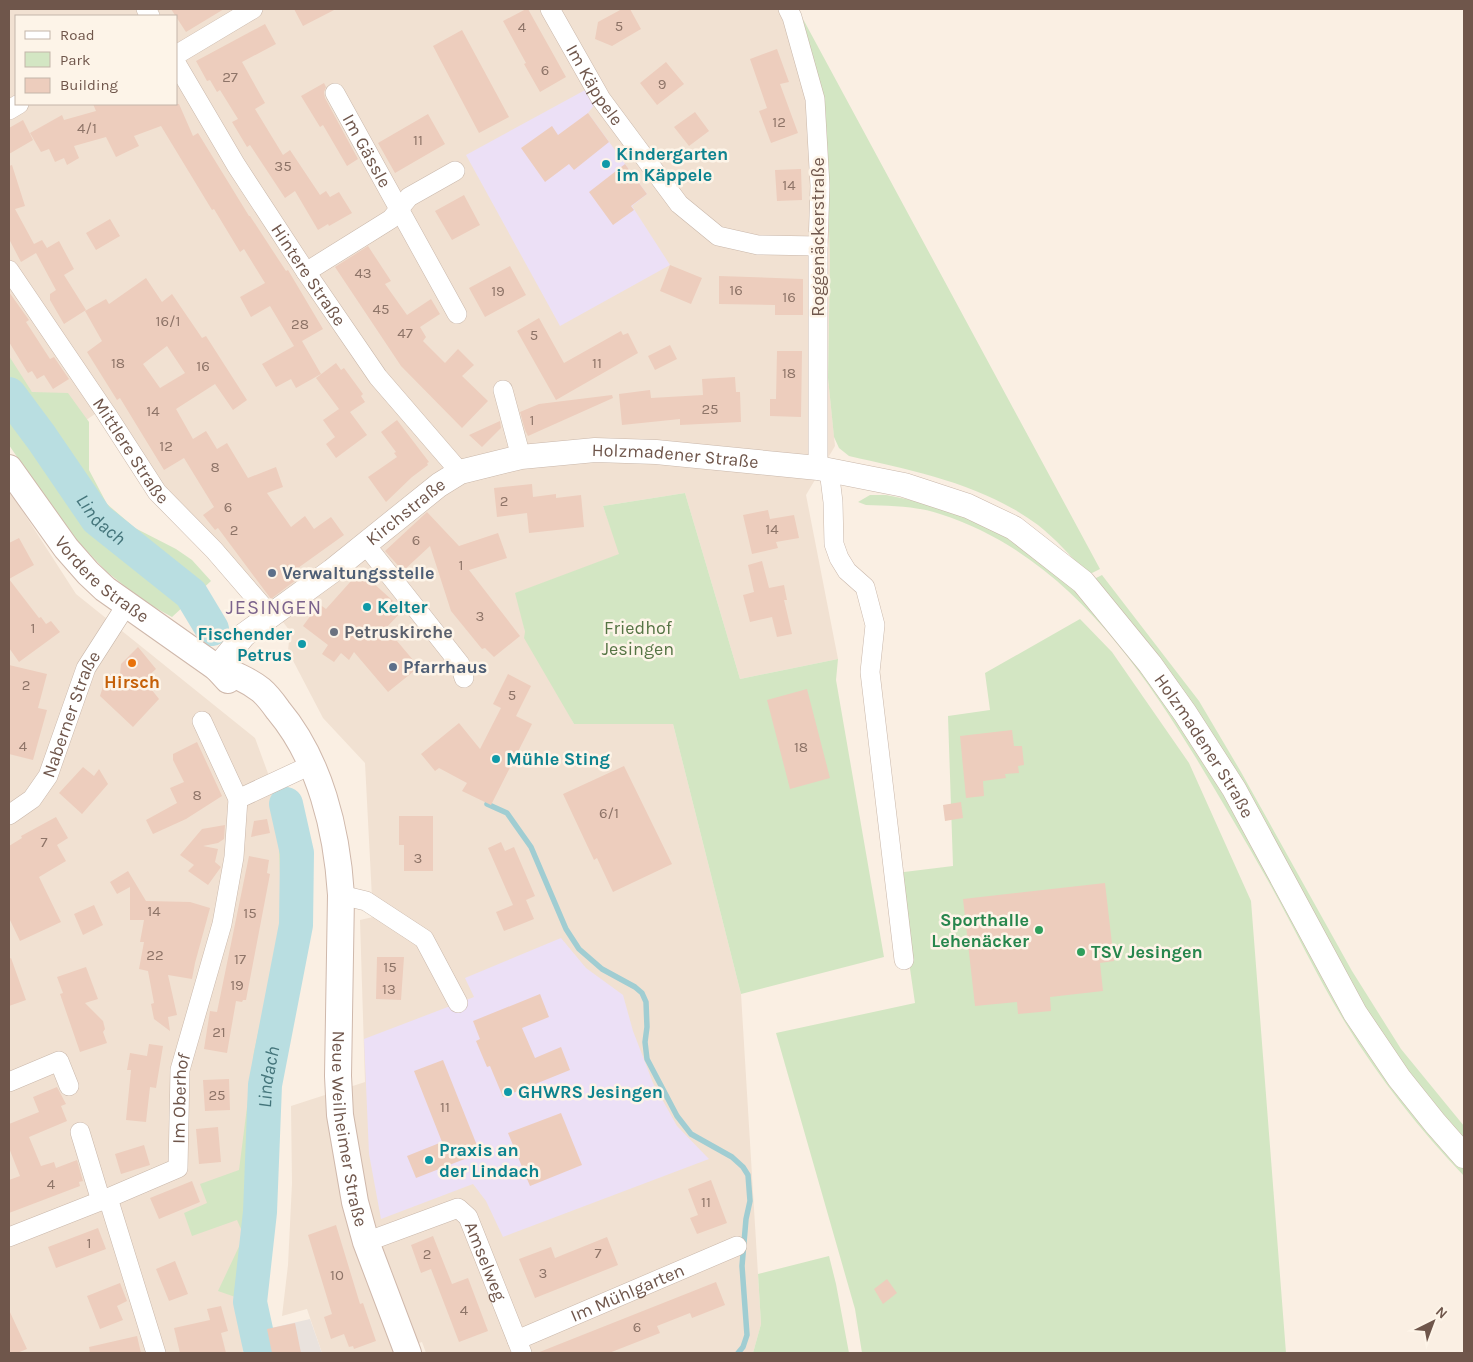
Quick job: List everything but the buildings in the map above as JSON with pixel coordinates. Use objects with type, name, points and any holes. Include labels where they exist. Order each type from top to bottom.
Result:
[{"type":"main road","name":"Vordere Straße","points":[[9,468],[66,548],[88,573],[105,589],[217,668]]},
{"type":"main road","name":"Neue Weilheimer Straße","points":[[217,668],[242,677],[262,691],[292,727],[319,782],[329,813],[341,894],[338,1076],[340,1115],[355,1202],[366,1242],[408,1353]]},
{"type":"street","points":[[178,54],[253,9]]},
{"type":"street","name":"Im Käppele","points":[[550,9],[601,99],[679,204],[718,236],[758,245],[818,246]]},
{"type":"street","name":"Roggenäckerstraße","points":[[788,9],[792,17],[815,99],[820,186],[818,246],[824,469]]},
{"type":"street","name":"Hintere Straße","points":[[178,66],[236,165],[378,377],[460,472]]},
{"type":"street","name":"Im Gässle","points":[[335,93],[457,314]]},
{"type":"street","name":"Im Gässle","points":[[306,272],[391,219],[409,197],[455,170]]},
{"type":"street","name":"Mittlere Straße","points":[[9,270],[157,492],[214,550],[271,616]]},
{"type":"street","points":[[503,390],[521,457]]},
{"type":"street","name":"Holzmadener Straße","points":[[460,472],[521,457],[595,450],[656,452],[824,469],[904,485],[968,506],[1014,528],[1082,582],[1150,664],[1185,713],[1234,789],[1355,1013],[1399,1078],[1464,1156]]},
{"type":"street","points":[[824,469],[833,502],[834,544],[843,565],[865,588],[875,625],[870,672],[904,960]]},
{"type":"street","name":"Kirchstraße","points":[[217,668],[244,635],[365,544],[424,496],[460,472]]},
{"type":"street","points":[[365,544],[460,664],[464,678]]},
{"type":"street","name":"Naberner Straße","points":[[9,815],[32,799],[48,776],[86,668],[127,604]]},
{"type":"street","name":"Im Oberhof","points":[[105,1199],[178,1168],[180,1070],[222,924],[234,857],[238,799],[202,722]]},
{"type":"street","points":[[238,799],[311,765]]},
{"type":"street","points":[[341,894],[366,901],[424,939],[458,1003]]},
{"type":"street","points":[[9,1082],[59,1061],[68,1086]]},
{"type":"street","points":[[80,1132],[105,1199],[156,1353]]},
{"type":"street","points":[[9,1237],[105,1199]]},
{"type":"street","name":"Amselweg","points":[[366,1242],[458,1208],[468,1217],[520,1347]]},
{"type":"street","name":"Im Mühlgarten","points":[[520,1347],[737,1246]]},
{"type":"shaded area","points":[[9,9],[799,9],[821,98],[826,143],[830,258],[828,378],[835,446],[806,495],[838,659],[740,679],[685,493],[603,506],[620,554],[522,618],[525,632],[574,724],[673,724],[741,994],[761,1324],[753,1353],[426,1353],[422,1342],[390,1353],[322,1353],[307,1309],[282,1316],[288,1265],[292,1183],[291,1106],[365,1082],[360,920],[373,917],[365,763],[323,718],[288,651],[290,631],[236,562],[180,505],[150,468],[108,405],[66,434],[9,364]]},
{"type":"shaded area","points":[[587,89],[596,103],[588,113],[647,194],[632,206],[670,265],[560,326],[466,155]]},
{"type":"shaded area","points":[[9,490],[76,594],[255,738],[280,806],[291,847],[291,925],[260,1100],[240,1299],[243,1353],[9,1353]]},
{"type":"shaded area","points":[[561,938],[586,968],[623,995],[633,1031],[653,1083],[677,1126],[709,1159],[503,1237],[486,1201],[473,1184],[381,1219],[369,1154],[364,1039],[474,997],[465,978]]},
{"type":"shaded area","points":[[310,1319],[322,1353],[272,1353],[267,1329]]},
{"type":"green space","points":[[803,19],[1100,569],[1087,573],[1038,525],[994,499],[947,481],[849,456],[839,448],[834,437],[828,378],[830,258],[826,143],[821,98]]},
{"type":"green space","points":[[9,356],[32,392],[68,393],[89,422],[89,470],[107,504],[135,528],[176,549],[192,560],[211,581],[172,617],[145,602],[107,572],[64,527],[9,445]]},
{"type":"green space","name":"Friedhof Jesingen","points":[[685,493],[740,679],[838,659],[836,680],[884,957],[741,994],[673,724],[574,724],[524,638],[525,632],[515,593],[619,554],[603,506]]},
{"type":"green space","points":[[870,495],[886,495],[936,505],[996,528],[1053,566],[1149,673],[1442,1145],[1464,1168],[1464,1176],[1401,1103],[1372,1064],[1325,988],[1277,897],[1196,758],[1146,682],[1119,646],[1089,612],[1057,581],[1021,554],[983,531],[931,511],[894,506],[866,505],[858,502]]},
{"type":"green space","points":[[1102,575],[1199,701],[1241,772],[1352,971],[1401,1049],[1464,1126],[1464,1141],[1402,1066],[1092,580]]},
{"type":"green space","name":"TSV Jesingen","points":[[1080,619],[1112,652],[1189,763],[1251,901],[1286,1353],[862,1353],[855,1309],[776,1033],[915,1003],[896,873],[953,866],[948,716],[990,710],[985,673]]},
{"type":"green space","points":[[291,847],[291,925],[261,1085],[255,1212],[244,1300],[218,1291],[244,1236],[237,1220],[192,1236],[184,1213],[207,1203],[200,1184],[239,1170],[254,1052],[282,923],[279,850]]},
{"type":"green space","points":[[829,1256],[849,1353],[753,1353],[761,1324],[758,1274]]},
{"type":"waterway","name":"Lindach","points":[[9,394],[97,519],[191,594],[212,629]]},
{"type":"waterway","name":"Lindach","points":[[261,1353],[250,1302],[260,1212],[265,1085],[296,925],[297,853],[286,804]]},
{"type":"waterway","points":[[487,804],[507,813],[531,847],[566,929],[579,949],[602,969],[635,987],[642,993],[646,1002],[647,1027],[645,1042],[647,1059],[677,1116],[691,1134],[732,1157],[743,1167],[748,1175],[750,1201],[746,1219],[742,1266],[747,1335],[743,1347],[738,1353]]},
{"type":"place","name":"Kindergarten im Käppele","points":[[606,164]]},
{"type":"place","name":"Verwaltungsstelle","points":[[272,573]]},
{"type":"place","name":"Kelter","points":[[367,607]]},
{"type":"place","name":"Petruskirche","points":[[334,632]]},
{"type":"place","name":"Fischender Petrus","points":[[302,644]]},
{"type":"place","name":"Hirsch","points":[[132,663]]},
{"type":"place","name":"Pfarrhaus","points":[[393,667]]},
{"type":"place","name":"Mühle Sting","points":[[496,759]]},
{"type":"place","name":"Sporthalle Lehenäcker","points":[[1039,930]]},
{"type":"place","name":"TSV Jesingen","points":[[1081,952]]},
{"type":"place","name":"GHWRS Jesingen","points":[[508,1092]]},
{"type":"place","name":"Praxis an der Lindach","points":[[429,1160]]},
{"type":"district","name":"JESINGEN","points":[[274,607]]}]
